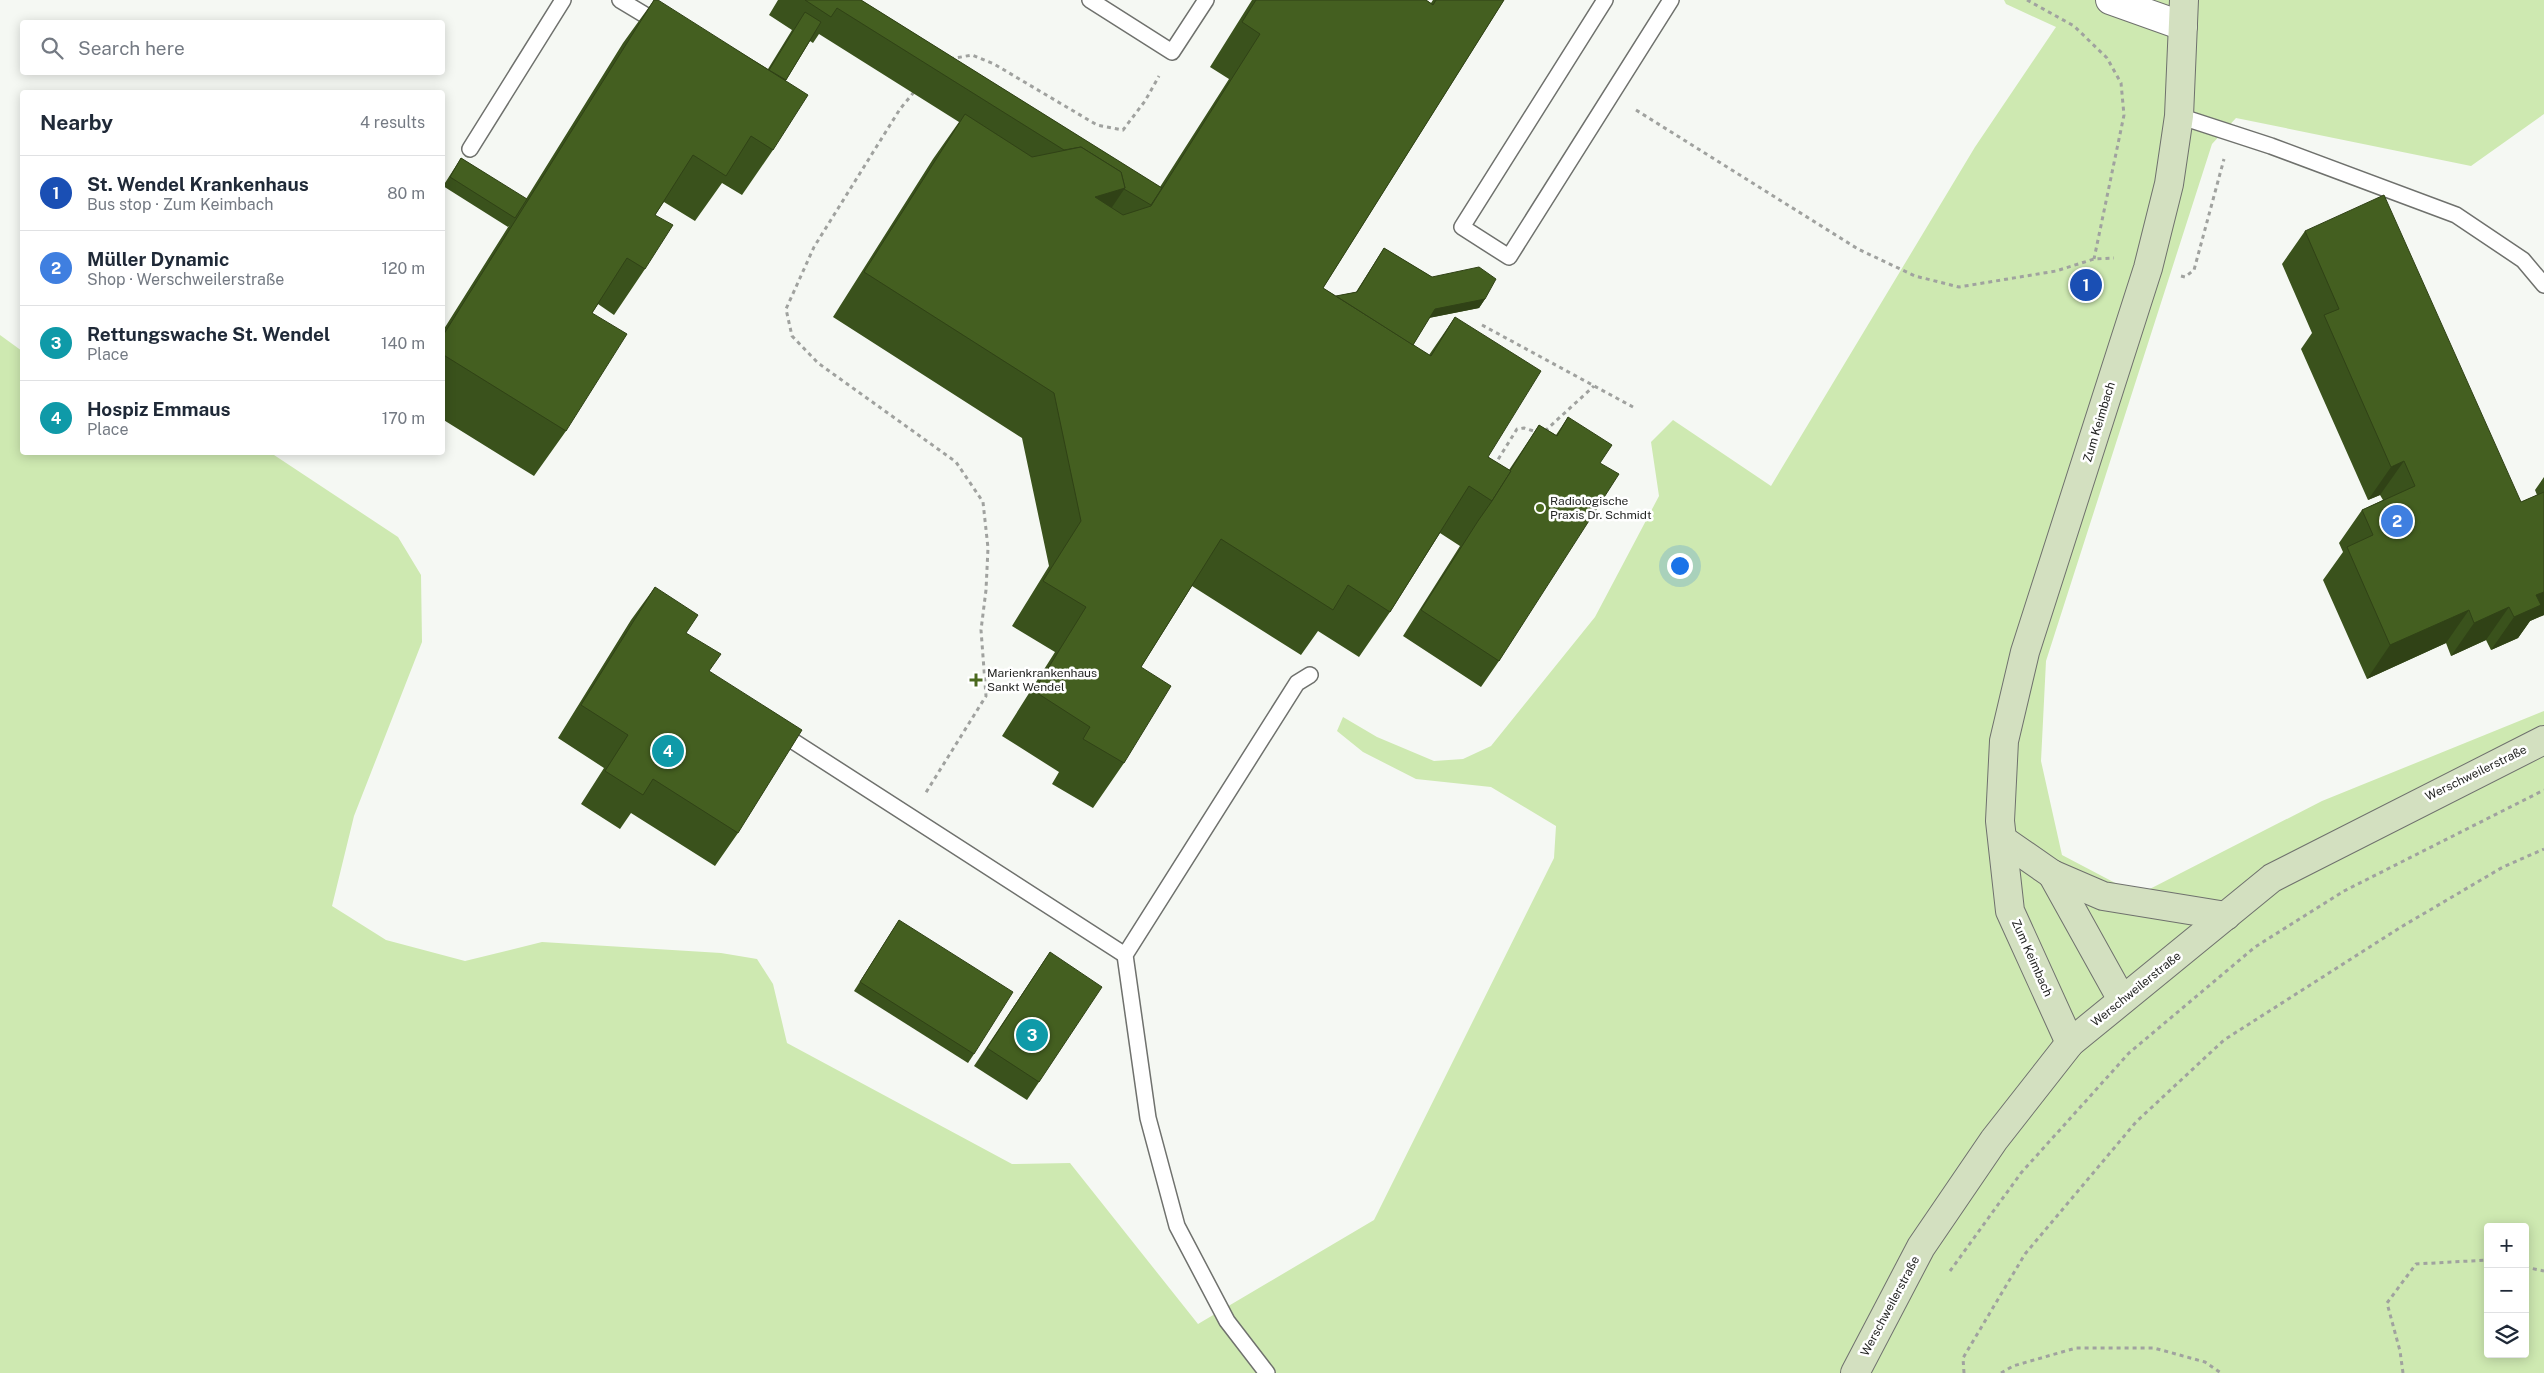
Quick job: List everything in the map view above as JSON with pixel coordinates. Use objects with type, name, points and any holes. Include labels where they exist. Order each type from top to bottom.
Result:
[{"type":"street","points":[[2110,0],[2183,13]]},
{"type":"street","name":"Zum Keimbach","points":[[2070,1043],[2010,911],[2000,822],[2004,741],[2025,652],[2148,268],[2169,184],[2179,116],[2183,13]]},
{"type":"street","name":"Werschweilerstraße","points":[[1855,1373],[1920,1247],[1994,1140],[2070,1043],[2272,878],[2544,740]]},
{"type":"street","points":[[2003,840],[2052,874],[2103,896],[2226,916]]},
{"type":"street","points":[[2052,874],[2122,1000]]},
{"type":"lane","points":[[470,149],[562,0]]},
{"type":"lane","points":[[620,0],[670,31]]},
{"type":"lane","points":[[1090,0],[1172,52],[1206,0]]},
{"type":"lane","points":[[1605,0],[1462,227],[1509,257],[1670,0]]},
{"type":"lane","points":[[2179,116],[2271,146],[2456,215],[2523,260],[2544,286]]},
{"type":"lane","points":[[1266,1373],[1227,1321],[1177,1226],[1148,1118],[1125,955],[1297,683],[1310,674]]},
{"type":"lane","points":[[767,725],[1125,955]]},
{"type":"path","points":[[2027,0],[2074,26],[2107,58],[2121,83],[2124,115],[2094,259]]},
{"type":"path","points":[[947,59],[972,54],[994,64],[1097,125],[1122,130],[1145,101],[1172,52]]},
{"type":"path","points":[[910,817],[986,696],[981,630],[986,590],[988,548],[982,502],[956,462],[818,364],[792,336],[786,309],[814,247],[900,109],[917,88]]},
{"type":"path","points":[[1612,94],[1858,249],[1915,276],[1959,286],[2056,271],[2094,259],[2114,258],[2185,277],[2194,270],[2224,159],[2230,153],[2256,152],[2271,146]]},
{"type":"path","points":[[1482,325],[1633,407]]},
{"type":"path","points":[[1492,469],[1517,429],[1524,428],[1538,432],[1549,430],[1594,386]]},
{"type":"path","points":[[1949,1272],[2021,1173],[2129,1053],[2255,947],[2344,891],[2544,790]]},
{"type":"path","points":[[1964,1373],[1963,1358],[2025,1254],[2136,1122],[2224,1040],[2401,927],[2503,866],[2544,849]]},
{"type":"path","points":[[2404,1373],[2400,1351],[2386,1303],[2416,1264],[2484,1260]]},
{"type":"path","points":[[2529,1268],[2544,1271]]},
{"type":"path","points":[[2001,1373],[2013,1366],[2076,1348],[2154,1348],[2205,1362],[2221,1373]]},
{"type":"green space","points":[[2004,0],[2544,0],[2544,114],[2471,166],[2236,118],[2212,144],[2046,661],[2041,761],[2062,855],[2138,895],[2322,801],[2544,711],[2544,1373],[0,1373],[0,335],[20,350],[20,455],[274,455],[398,537],[421,575],[422,642],[354,816],[332,906],[386,940],[465,961],[542,942],[721,953],[757,959],[773,984],[787,1043],[1012,1164],[1070,1163],[1198,1324],[1374,1220],[1554,858],[1556,826],[1491,787],[1416,779],[1363,752],[1337,731],[1343,717],[1377,737],[1434,761],[1463,759],[1491,746],[1595,617],[1659,496],[1651,442],[1673,420],[1771,486],[1975,147],[2056,27],[2006,4]]},
{"type":"building","points":[[654,0],[658,0],[808,95],[773,150],[751,136],[726,176],[693,155],[655,215],[673,225],[645,269],[627,258],[592,313],[627,334],[566,431],[445,356],[445,332]]},
{"type":"building","points":[[805,0],[861,0],[1162,188],[1151,205],[1124,189],[1121,172],[1081,147],[1064,150],[837,8],[831,17]]},
{"type":"building","points":[[1256,0],[1426,0],[1433,5],[1436,0],[1504,0],[1323,288],[1431,356],[1455,317],[1541,371],[1488,457],[1511,471],[1492,501],[1469,486],[1390,612],[1348,585],[1333,610],[1221,539],[1141,667],[1171,686],[1124,763],[1083,739],[1090,727],[1034,691],[1086,607],[1043,581],[1081,521],[1054,393],[864,272],[965,114],[1032,157],[1081,147],[1121,172],[1125,188],[1095,197],[1123,215],[1151,206],[1260,34],[1242,22]]},
{"type":"building","points":[[805,12],[821,22],[786,80],[769,70]]},
{"type":"building","points":[[461,158],[527,199],[515,218],[450,177]]},
{"type":"building","points":[[2384,195],[2521,502],[2544,492],[2544,592],[2536,595],[2541,605],[2514,617],[2509,607],[2474,623],[2469,610],[2390,645],[2347,547],[2373,535],[2362,510],[2415,486],[2404,461],[2391,467],[2324,315],[2339,309],[2305,231]]},
{"type":"building","points":[[1384,248],[1432,277],[1479,267],[1496,279],[1485,299],[1435,309],[1413,345],[1336,296],[1357,292]]},
{"type":"building","points":[[1568,417],[1612,445],[1600,463],[1619,474],[1499,661],[1421,610],[1539,425],[1557,436]]},
{"type":"building","points":[[655,587],[698,615],[686,633],[721,654],[709,671],[802,730],[738,833],[653,779],[643,795],[605,771],[628,735],[581,705]]},
{"type":"building","points":[[899,920],[1013,992],[974,1054],[860,982]]},
{"type":"building","points":[[1050,952],[1102,987],[1039,1082],[987,1048]]},
{"type":"place","name":"St. Wendel Krankenhaus","points":[[2086,285]]},
{"type":"place","name":"Radiologische Praxis Dr. Schmidt","points":[[1540,508]]},
{"type":"place","name":"Müller Dynamic","points":[[2397,521]]},
{"type":"place","name":"Marienkrankenhaus Sankt Wendel","points":[[976,680]]},
{"type":"place","name":"Hospiz Emmaus","points":[[668,751]]},
{"type":"place","name":"Rettungswache St. Wendel","points":[[1032,1035]]}]
